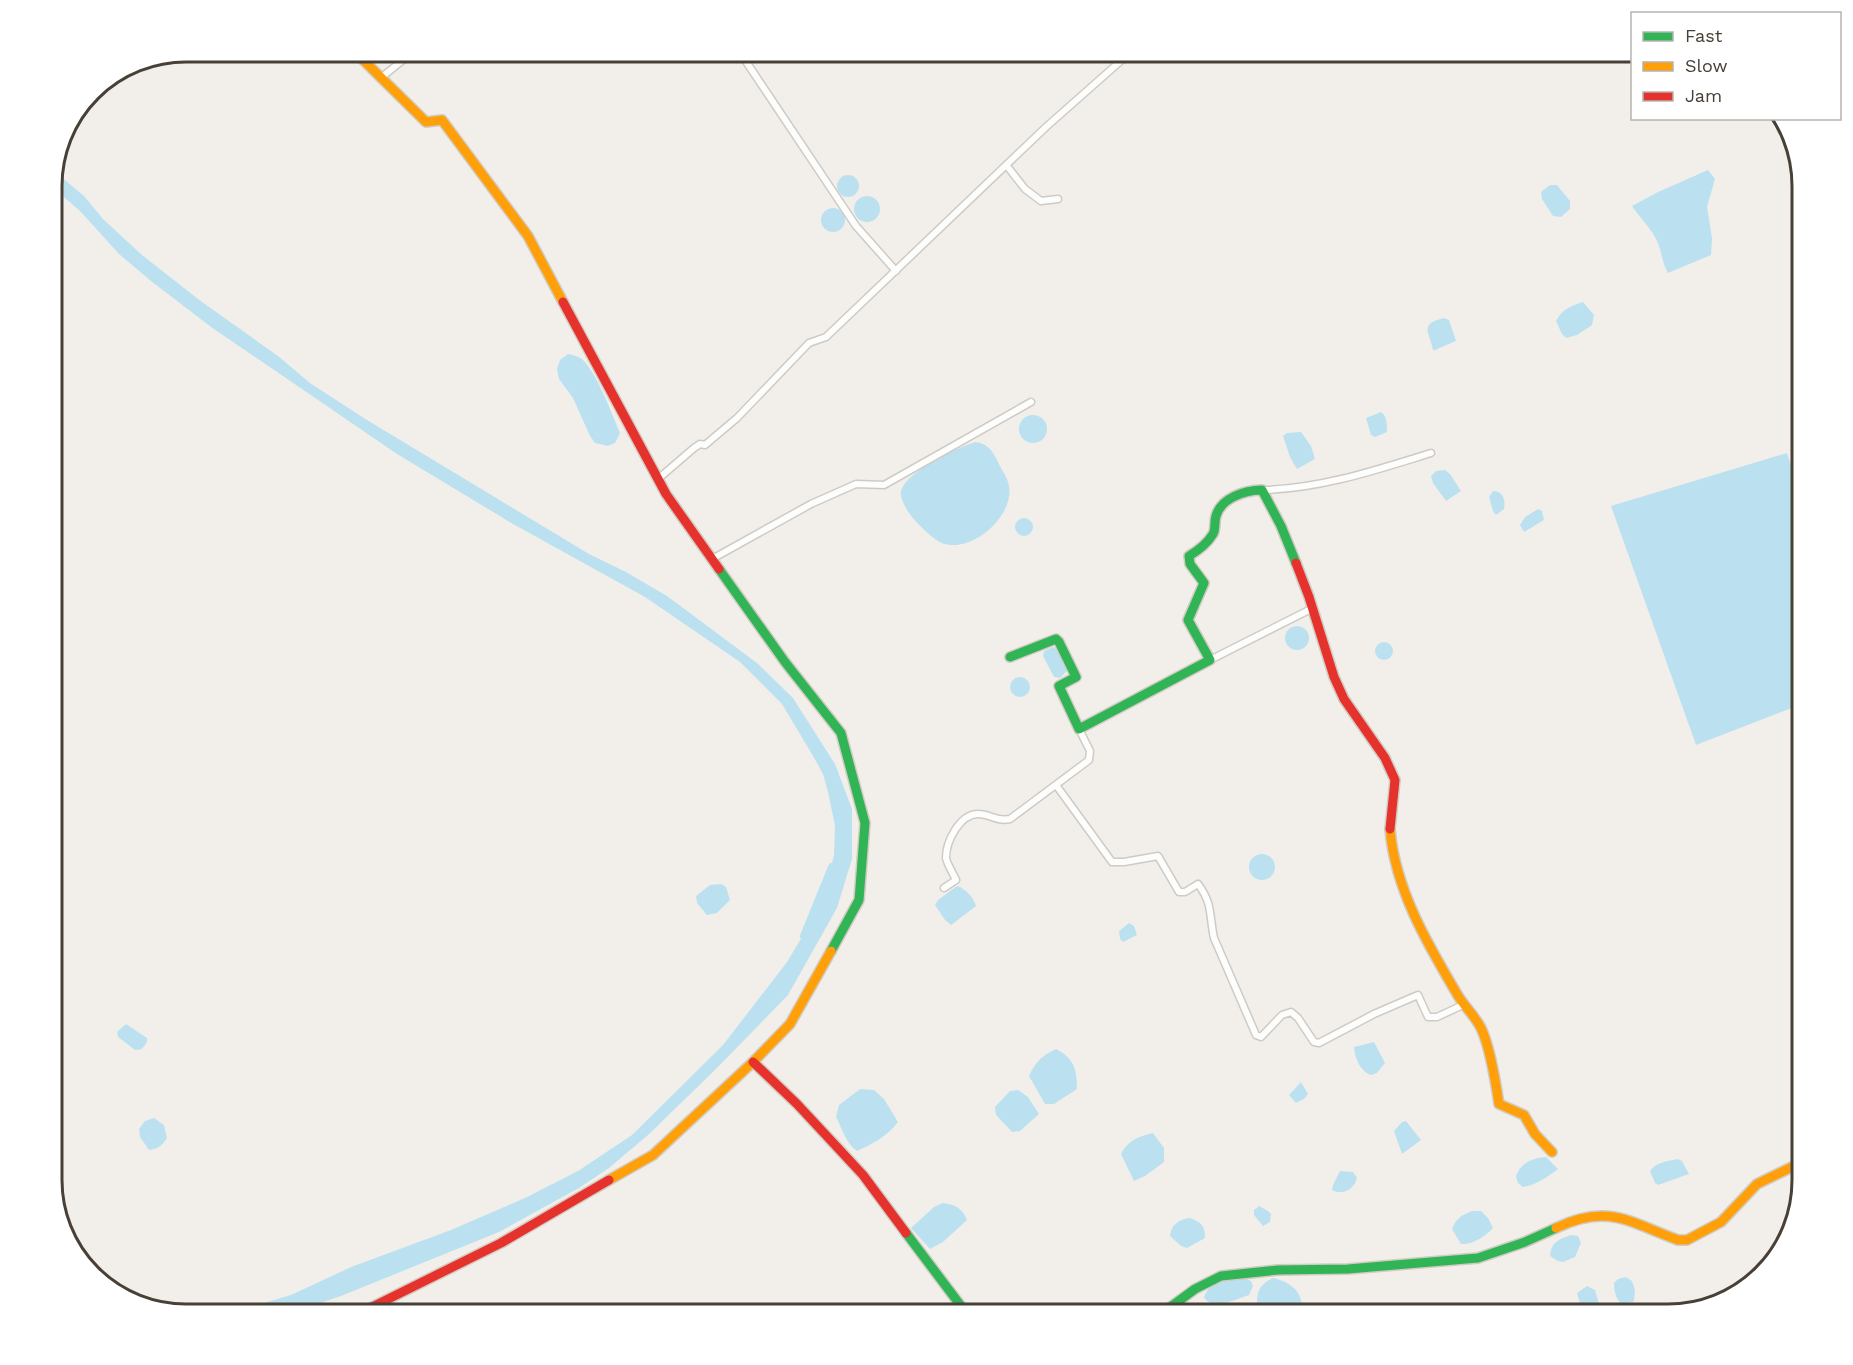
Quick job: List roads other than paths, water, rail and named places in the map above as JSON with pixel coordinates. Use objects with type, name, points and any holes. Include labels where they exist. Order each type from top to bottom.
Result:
[{"type":"street","points":[[366,62],[426,122],[442,120],[528,236],[666,494],[785,662],[841,733],[865,823],[859,900],[790,1024],[753,1062],[653,1155],[501,1243],[382,1304]]},
{"type":"street","points":[[382,77],[400,62]]},
{"type":"street","points":[[746,62],[856,226],[896,271]]},
{"type":"street","points":[[658,479],[694,448],[700,444],[705,445],[737,418],[809,343],[826,337],[1046,127],[1120,62]]},
{"type":"street","points":[[1007,166],[1025,189],[1041,201],[1058,199]]},
{"type":"street","points":[[712,559],[811,504],[856,484],[884,485],[1031,402]]},
{"type":"street","points":[[1210,660],[1188,620],[1191,607],[1202,591],[1204,583],[1190,564],[1189,556],[1202,548],[1215,532],[1214,520],[1218,510],[1250,489],[1279,490],[1346,477],[1388,468],[1431,453]]},
{"type":"street","points":[[1262,490],[1281,526],[1312,608],[1334,677],[1344,699],[1385,758],[1395,780],[1390,825],[1392,849],[1400,880],[1411,908],[1458,996],[1481,1028],[1496,1083],[1499,1104],[1524,1115],[1535,1134],[1552,1152]]},
{"type":"street","points":[[1079,729],[1312,608]]},
{"type":"street","points":[[944,888],[956,880],[946,859],[951,840],[964,818],[976,814],[1000,821],[1010,819],[1089,760],[1090,751],[1059,686],[1076,677],[1059,642],[1056,639],[1010,657]]},
{"type":"street","points":[[1056,785],[1112,862],[1158,856],[1179,892],[1185,892],[1198,884],[1207,896],[1214,938],[1256,1035],[1261,1037],[1282,1016],[1291,1012],[1298,1018],[1314,1042],[1319,1043],[1374,1014],[1393,1008],[1418,995],[1428,1017],[1437,1017],[1465,1004]]},
{"type":"street","points":[[753,1062],[797,1104],[863,1175],[960,1304]]},
{"type":"street","points":[[1175,1304],[1195,1289],[1221,1276],[1278,1270],[1348,1269],[1478,1258],[1525,1242],[1566,1223],[1599,1215],[1628,1219],[1678,1240],[1687,1240],[1721,1222],[1757,1184],[1792,1167]]},
{"type":"water","points":[[1708,170],[1715,179],[1707,207],[1712,238],[1711,255],[1668,273],[1655,236],[1632,206]]},
{"type":"water","points":[[848,175],[856,178],[859,186],[856,194],[848,197],[840,194],[837,186],[840,178]]},
{"type":"water","points":[[62,178],[84,196],[103,219],[142,255],[202,302],[278,356],[310,383],[589,554],[667,596],[757,663],[793,698],[835,764],[852,809],[852,859],[837,908],[788,995],[648,1135],[609,1168],[579,1188],[499,1232],[318,1304],[260,1304],[291,1295],[351,1267],[451,1230],[525,1198],[578,1171],[632,1135],[723,1045],[787,962],[811,922],[826,888],[834,855],[835,826],[828,792],[823,774],[782,704],[740,662],[645,597],[513,524],[397,454],[211,327],[119,254],[80,211],[62,195]]},
{"type":"water","points":[[1550,185],[1557,185],[1570,201],[1570,209],[1561,217],[1553,216],[1542,199],[1541,192]]},
{"type":"water","points":[[867,196],[876,200],[880,209],[876,218],[867,222],[858,218],[854,209],[858,200]]},
{"type":"water","points":[[833,208],[841,212],[845,220],[841,228],[833,232],[825,228],[821,220],[825,212]]},
{"type":"water","points":[[1583,302],[1594,315],[1592,325],[1577,335],[1566,338],[1556,321],[1564,311]]},
{"type":"water","points":[[1444,318],[1449,320],[1456,341],[1433,350],[1428,326]]},
{"type":"water","points":[[568,354],[582,359],[599,384],[620,433],[615,443],[608,446],[595,443],[573,398],[559,379],[557,369],[560,360]]},
{"type":"water","points":[[1381,412],[1386,418],[1387,432],[1375,437],[1371,435],[1366,418]]},
{"type":"water","points":[[1033,415],[1043,419],[1047,429],[1043,439],[1033,443],[1023,439],[1019,429],[1023,419]]},
{"type":"water","points":[[1301,432],[1311,446],[1315,459],[1297,469],[1283,436],[1287,433]]},
{"type":"water","points":[[975,442],[986,446],[994,454],[1009,486],[1009,499],[996,523],[985,533],[972,541],[959,545],[946,544],[930,535],[910,514],[901,496],[902,488],[909,479],[930,463]]},
{"type":"water","points":[[1787,453],[1792,468],[1792,708],[1696,745],[1611,506]]},
{"type":"water","points":[[1445,470],[1461,491],[1446,501],[1433,483],[1431,476],[1436,471]]},
{"type":"water","points":[[1493,491],[1501,494],[1505,502],[1504,509],[1496,515],[1489,497]]},
{"type":"water","points":[[1538,509],[1542,511],[1544,520],[1524,532],[1520,525],[1525,517]]},
{"type":"water","points":[[1024,518],[1030,521],[1033,527],[1030,533],[1024,536],[1018,533],[1015,527],[1018,521]]},
{"type":"water","points":[[1297,626],[1305,630],[1309,638],[1305,646],[1297,650],[1289,646],[1285,638],[1289,630]]},
{"type":"water","points":[[1384,642],[1390,645],[1393,651],[1390,657],[1384,660],[1378,657],[1375,651],[1378,645]]},
{"type":"water","points":[[1053,647],[1058,651],[1067,671],[1060,678],[1054,677],[1043,656],[1044,651]]},
{"type":"water","points":[[1020,677],[1027,680],[1030,687],[1027,694],[1020,697],[1013,694],[1010,687],[1013,680]]},
{"type":"water","points":[[1262,854],[1271,858],[1275,867],[1271,876],[1262,880],[1253,876],[1249,867],[1253,858]]},
{"type":"water","points":[[721,884],[726,887],[730,900],[717,913],[707,915],[697,903],[696,896],[710,885]]},
{"type":"water","points":[[957,886],[969,894],[976,906],[951,925],[935,905],[938,900]]},
{"type":"water","points":[[1129,923],[1134,926],[1137,935],[1123,942],[1119,931]]},
{"type":"water","points":[[126,1024],[147,1038],[142,1049],[135,1050],[118,1037],[117,1032]]},
{"type":"water","points":[[1374,1042],[1385,1063],[1377,1073],[1371,1075],[1359,1064],[1354,1047]]},
{"type":"water","points":[[1056,1049],[1071,1061],[1077,1089],[1054,1104],[1045,1104],[1029,1076],[1040,1060]]},
{"type":"water","points":[[1301,1082],[1308,1094],[1296,1103],[1289,1095]]},
{"type":"water","points":[[860,1089],[874,1090],[884,1099],[898,1122],[889,1132],[857,1151],[847,1140],[836,1117],[839,1105]]},
{"type":"water","points":[[1018,1090],[1028,1097],[1039,1114],[1020,1131],[1012,1132],[996,1115],[995,1107],[1010,1091]]},
{"type":"water","points":[[154,1118],[164,1125],[167,1138],[160,1147],[149,1150],[140,1137],[139,1129],[145,1121]]},
{"type":"water","points":[[1406,1121],[1421,1140],[1402,1154],[1394,1131]]},
{"type":"water","points":[[1153,1133],[1164,1148],[1164,1162],[1134,1181],[1121,1154],[1134,1140]]},
{"type":"water","points":[[1546,1157],[1558,1169],[1533,1184],[1523,1187],[1518,1183],[1516,1177],[1523,1165]]},
{"type":"water","points":[[1678,1159],[1682,1161],[1689,1174],[1658,1185],[1655,1183],[1650,1171],[1662,1162]]},
{"type":"water","points":[[1340,1171],[1353,1172],[1357,1178],[1351,1188],[1344,1192],[1336,1192],[1332,1190]]},
{"type":"water","points":[[943,1203],[958,1208],[967,1220],[943,1242],[930,1249],[911,1228],[934,1207]]},
{"type":"water","points":[[1259,1206],[1271,1214],[1270,1222],[1263,1226],[1254,1215],[1254,1210]]},
{"type":"water","points":[[1472,1211],[1481,1211],[1493,1228],[1470,1243],[1461,1244],[1452,1229],[1460,1217]]},
{"type":"water","points":[[1190,1218],[1202,1225],[1205,1238],[1187,1248],[1181,1246],[1170,1236],[1172,1228],[1177,1223]]},
{"type":"water","points":[[1571,1235],[1578,1236],[1581,1243],[1575,1257],[1563,1262],[1550,1256],[1556,1242]]},
{"type":"water","points":[[1626,1277],[1632,1281],[1635,1290],[1634,1301],[1622,1304],[1618,1299],[1614,1283]]},
{"type":"water","points":[[1245,1278],[1251,1281],[1253,1286],[1249,1295],[1218,1304],[1213,1304],[1204,1297],[1211,1286],[1216,1283],[1226,1279]]},
{"type":"water","points":[[1273,1278],[1290,1285],[1300,1297],[1301,1304],[1257,1304],[1260,1288]]},
{"type":"water","points":[[1587,1286],[1595,1290],[1599,1304],[1580,1304],[1577,1293]]},
{"type":"waterway","points":[[804,936],[832,867]]}]
